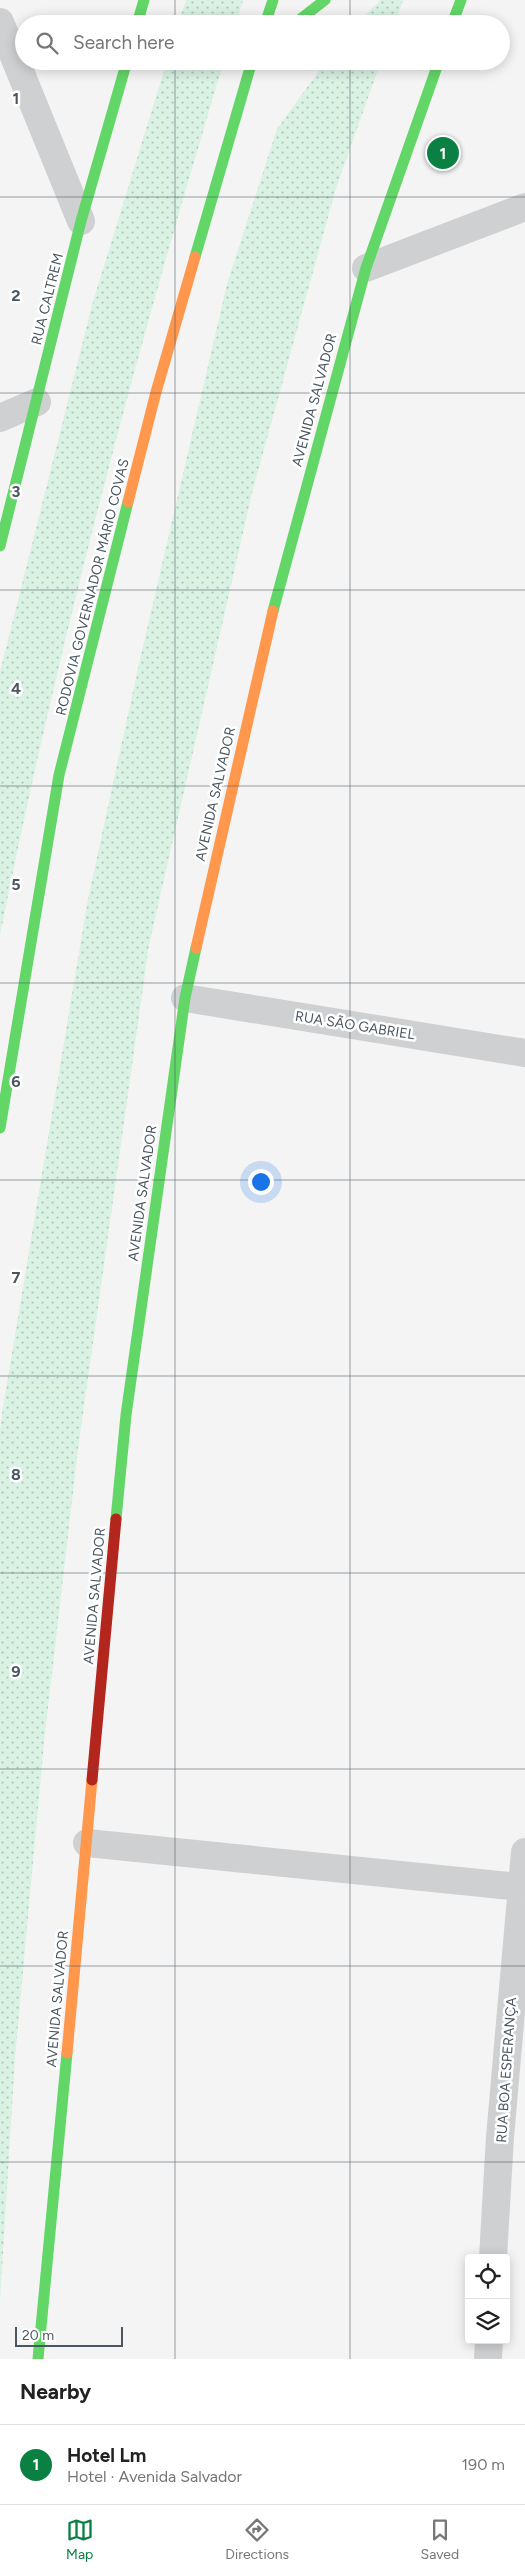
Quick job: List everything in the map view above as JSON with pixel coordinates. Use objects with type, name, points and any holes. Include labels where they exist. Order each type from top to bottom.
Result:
[{"type":"main road","points":[[140,15],[144,0]]},
{"type":"main road","points":[[268,15],[273,0]]},
{"type":"main road","points":[[306,15],[325,0]]},
{"type":"main road","points":[[455,15],[461,0]]},
{"type":"main road","name":"RUA CALTREM","points":[[0,546],[81,221],[124,70]]},
{"type":"main road","name":"RODOVIA GOVERNADOR MÁRIO COVAS","points":[[0,1128],[59,775],[156,392],[249,70]]},
{"type":"main road","name":"AVENIDA SALVADOR","points":[[38,2359],[126,1415],[186,998],[268,628],[366,268],[436,70]]},
{"type":"street","points":[[0,22],[15,59]]},
{"type":"street","points":[[20,70],[81,221]]},
{"type":"street","points":[[366,268],[525,208]]},
{"type":"street","points":[[0,418],[37,402]]},
{"type":"street","name":"RUA SÃO GABRIEL","points":[[186,998],[525,1053]]},
{"type":"street","points":[[87,1843],[520,1887]]},
{"type":"street","name":"RUA BOA ESPERANÇA","points":[[494,2254],[520,1887],[525,1852]]},
{"type":"street","points":[[488,2359],[489,2344]]},
{"type":"green space","points":[[186,0],[243,0],[239,15],[181,15]]},
{"type":"green space","points":[[381,0],[403,0],[398,15],[365,15]]},
{"type":"green space","points":[[164,70],[221,70],[130,386],[101,495],[48,714],[0,935],[0,672],[92,305]]},
{"type":"green space","points":[[320,70],[378,70],[336,188],[252,493],[149,945],[78,1449],[44,1742],[15,2058],[0,2301],[0,1431],[3,1407],[88,899],[138,668],[227,284],[277,129]]},
{"type":"traffic: fast","points":[[140,15],[144,0]]},
{"type":"traffic: fast","points":[[268,15],[273,0]]},
{"type":"traffic: fast","points":[[306,15],[325,0]]},
{"type":"traffic: fast","points":[[455,15],[461,0]]},
{"type":"traffic: fast","points":[[0,546],[81,221],[124,70]]},
{"type":"traffic: fast","points":[[195,257],[249,70]]},
{"type":"traffic: fast","points":[[273,611],[366,268],[436,70]]},
{"type":"traffic: fast","points":[[0,1128],[59,775],[128,502]]},
{"type":"traffic: fast","points":[[116,1519],[126,1415],[185,998],[196,948]]},
{"type":"traffic: fast","points":[[38,2359],[67,2053]]},
{"type":"traffic: slow","points":[[128,502],[156,392],[195,257]]},
{"type":"traffic: slow","points":[[196,948],[273,611]]},
{"type":"traffic: slow","points":[[67,2053],[92,1780]]},
{"type":"traffic: jam","points":[[92,1780],[116,1519]]},
{"type":"place","name":"Hotel Lm","points":[[443,153]]}]
